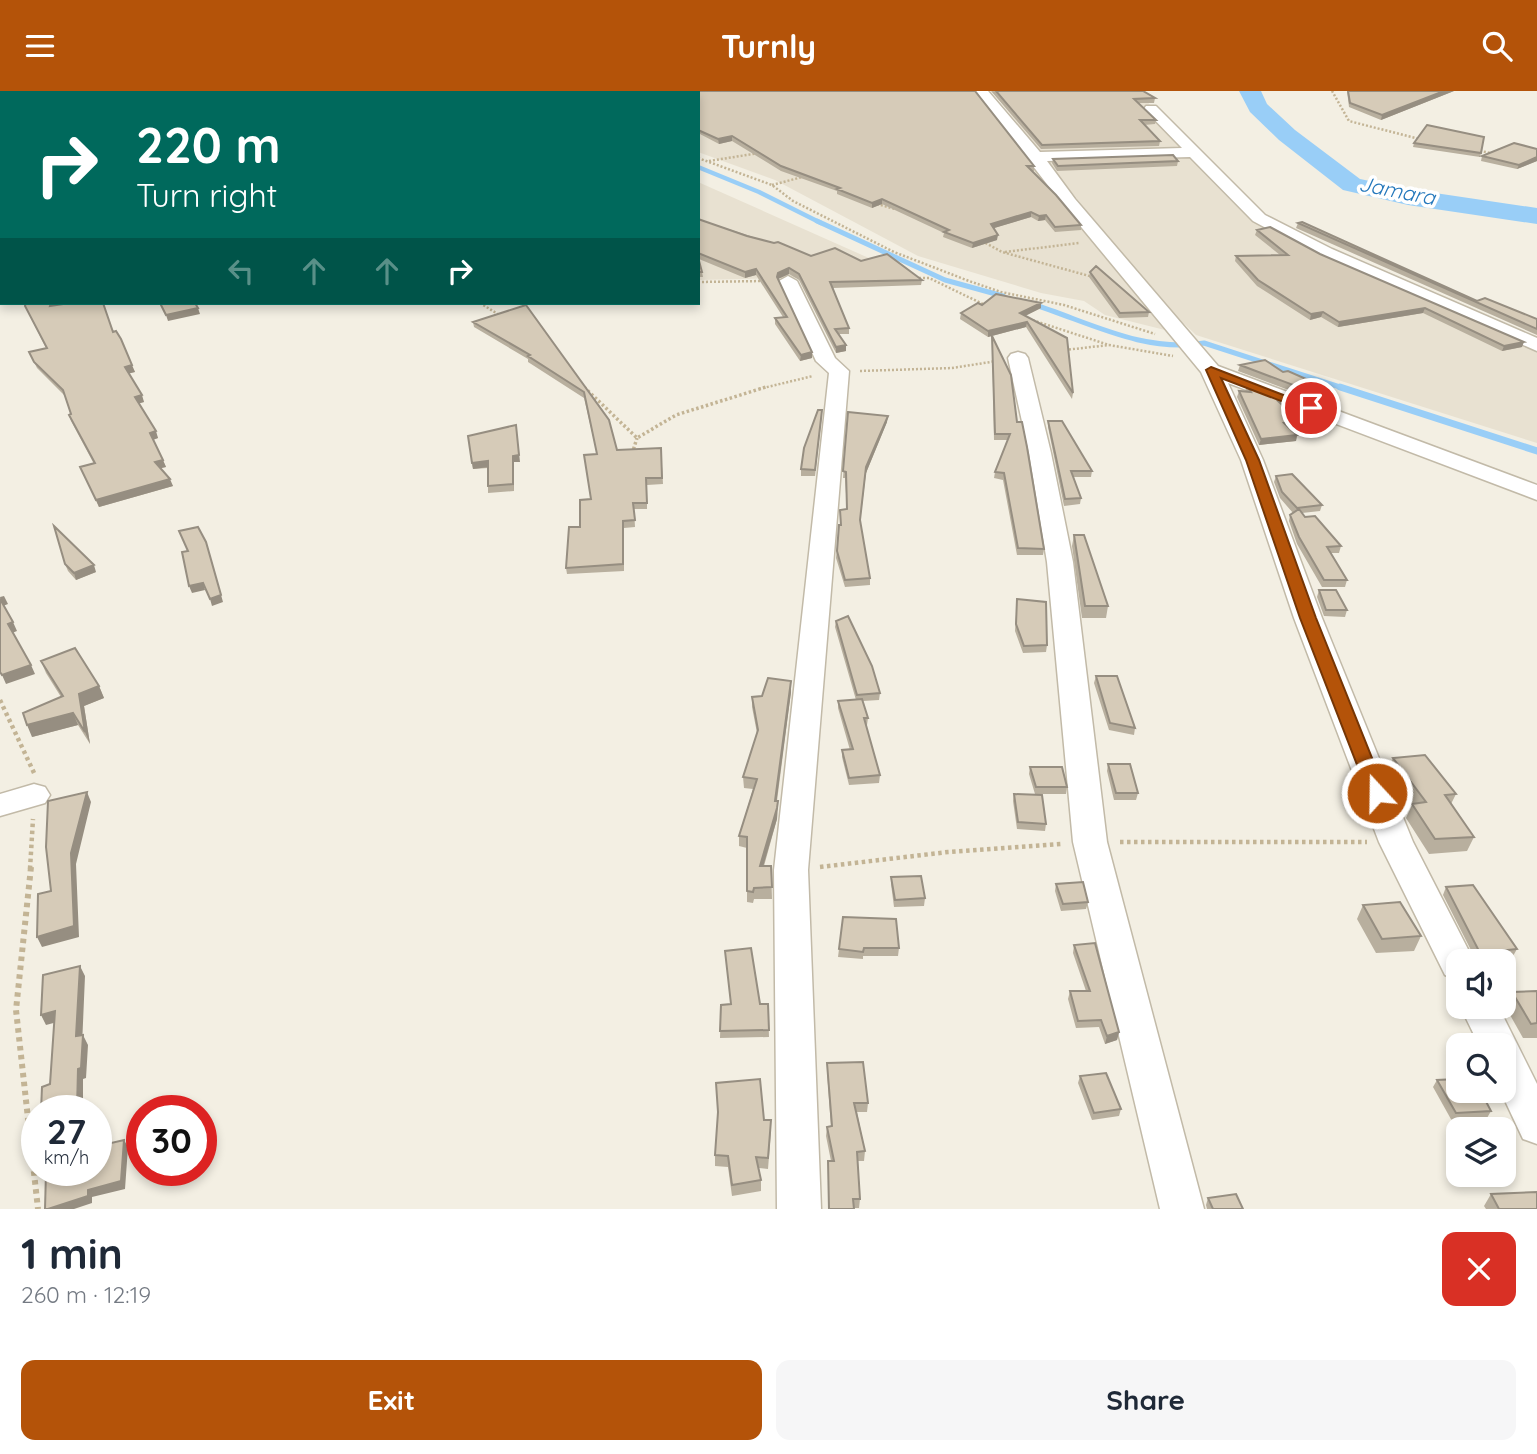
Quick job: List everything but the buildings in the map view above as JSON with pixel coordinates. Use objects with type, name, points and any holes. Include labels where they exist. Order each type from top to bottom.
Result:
[{"type":"street","points":[[981,91],[1206,365],[1252,460],[1308,618],[1396,842],[1450,949]]},
{"type":"street","points":[[1150,109],[1196,152],[1259,218],[1350,263],[1537,345]]},
{"type":"street","points":[[1036,156],[1196,152]]},
{"type":"street","points":[[788,281],[826,361],[839,371],[791,870],[799,1209]]},
{"type":"street","points":[[1018,358],[1040,453],[1060,562],[1090,842],[1182,1209]]},
{"type":"street","points":[[1206,365],[1537,493]]},
{"type":"street","points":[[0,805],[34,795]]},
{"type":"street","points":[[1516,1082],[1537,1126]]},
{"type":"path","points":[[1332,91],[1342,113],[1349,121],[1427,141]]},
{"type":"path","points":[[1467,149],[1503,155]]},
{"type":"path","points":[[706,161],[765,152]]},
{"type":"path","points":[[700,159],[772,185],[793,201],[894,252],[969,281],[1001,292],[1064,305],[1137,330],[1185,341]]},
{"type":"path","points":[[772,185],[811,175]]},
{"type":"path","points":[[869,202],[898,210]]},
{"type":"path","points":[[981,240],[1002,252],[1096,278]]},
{"type":"path","points":[[1002,252],[1101,240]]},
{"type":"path","points":[[904,278],[929,278],[996,309]]},
{"type":"path","points":[[700,282],[788,281]]},
{"type":"path","points":[[483,305],[508,321]]},
{"type":"path","points":[[1018,315],[1109,345],[1206,365]]},
{"type":"path","points":[[630,460],[637,438],[676,415],[791,380],[839,371],[953,368],[1109,345]]},
{"type":"path","points":[[577,381],[637,438]]},
{"type":"path","points":[[0,700],[35,773],[31,863],[16,1010],[35,1201],[38,1209]]},
{"type":"shaded area","points":[[700,91],[976,91],[1165,330],[1105,315],[1084,301],[1041,293],[918,256],[775,180],[700,153]]},
{"type":"shaded area","points":[[992,91],[1139,91],[1150,105],[1144,107],[1151,116],[1245,214],[1537,350],[1537,443],[1196,335],[1149,290]]},
{"type":"shaded area","points":[[700,183],[907,275],[700,280]]},
{"type":"waterway","name":"Jamara","points":[[1250,91],[1258,107],[1287,135],[1352,185],[1408,197],[1537,216]]},
{"type":"waterway","points":[[700,168],[759,192],[817,221]]},
{"type":"waterway","points":[[817,221],[945,280],[1003,296]]},
{"type":"waterway","points":[[817,221],[821,223]]},
{"type":"waterway","points":[[1032,304],[1138,340],[1159,344],[1204,343],[1346,389]]},
{"type":"waterway","points":[[1340,387],[1537,451]]},
{"type":"route","points":[[1311,408],[1211,370],[1252,460],[1308,618],[1377,793]]}]
